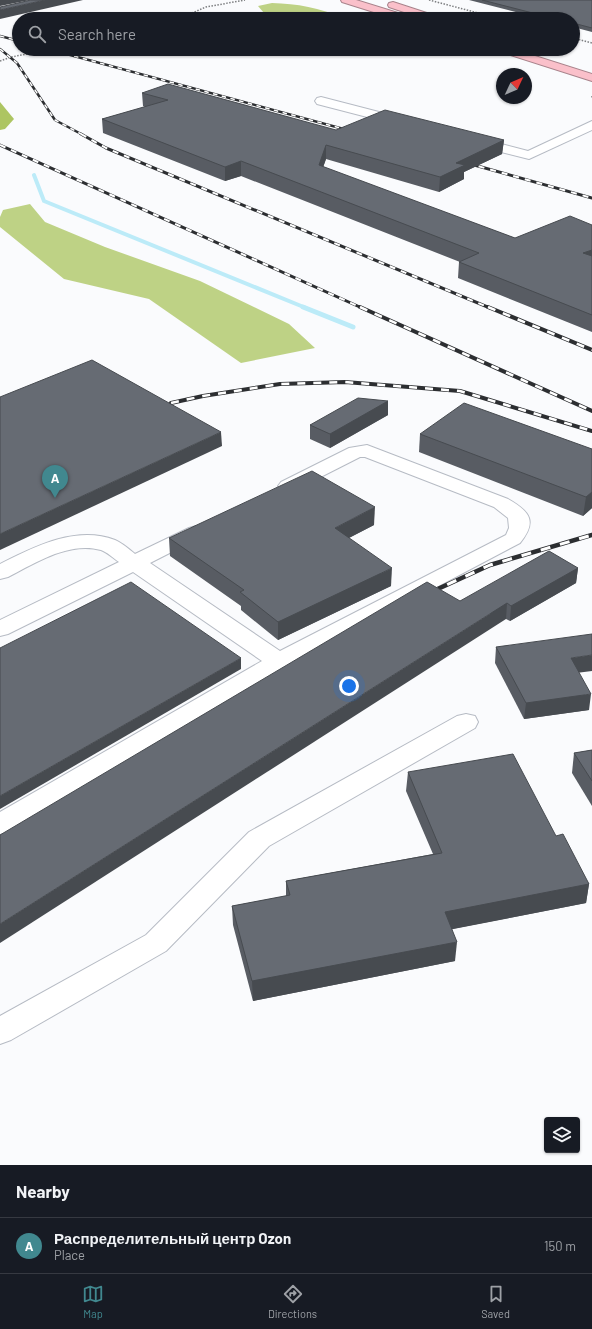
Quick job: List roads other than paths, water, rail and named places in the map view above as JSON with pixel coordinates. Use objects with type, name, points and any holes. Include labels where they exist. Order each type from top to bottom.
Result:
[{"type":"highway","points":[[346,0],[385,12]]},
{"type":"highway","points":[[377,0],[414,12]]},
{"type":"highway","points":[[524,56],[592,78]]},
{"type":"highway","points":[[553,56],[592,68]]},
{"type":"street","points":[[321,101],[413,125]]},
{"type":"street","points":[[460,137],[529,155],[592,125]]},
{"type":"street","points":[[0,824],[279,661],[513,539],[520,528],[520,522],[514,511],[501,503],[367,451],[352,454],[268,496]]},
{"type":"street","points":[[0,629],[211,524]]},
{"type":"street","points":[[0,572],[52,547],[67,543],[83,541],[108,545],[279,661]]},
{"type":"street","points":[[0,1031],[156,943],[259,839],[466,722]]},
{"type":"waterway","points":[[34,175],[44,201],[306,308]]},
{"type":"waterway","points":[[303,307],[353,327]]},
{"type":"railway","points":[[0,36],[12,39]]},
{"type":"railway","points":[[0,49],[17,63],[55,120],[83,135]]},
{"type":"railway","points":[[74,56],[351,131]]},
{"type":"railway","points":[[81,134],[106,148],[490,308]]},
{"type":"railway","points":[[0,145],[362,308]]},
{"type":"railway","points":[[467,163],[592,198]]},
{"type":"railway","points":[[360,307],[592,411]]},
{"type":"railway","points":[[488,307],[592,350]]},
{"type":"railway","points":[[171,403],[203,396],[280,384],[345,382],[460,391],[592,431]]},
{"type":"railway","points":[[429,593],[490,565],[592,535]]},
{"type":"place","name":"Распределительный центр Ozon","points":[[55,498]]}]
